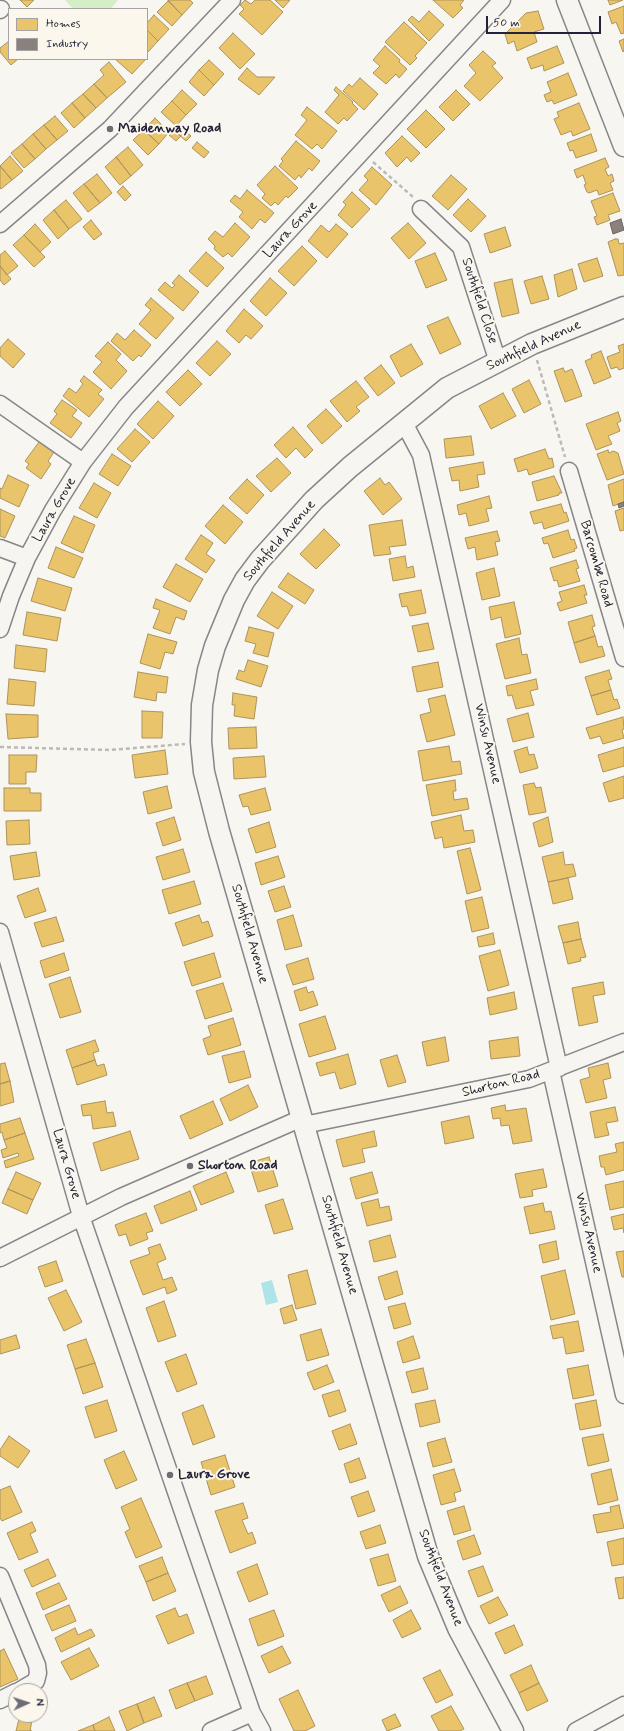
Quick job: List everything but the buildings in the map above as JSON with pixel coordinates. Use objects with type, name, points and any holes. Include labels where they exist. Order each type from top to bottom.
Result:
[{"type":"street","points":[[0,224],[110,129],[232,0]]},
{"type":"street","name":"Laura Grove","points":[[0,630],[11,596],[27,558],[54,510],[83,462],[126,407],[502,0]]},
{"type":"street","points":[[567,0],[624,146]]},
{"type":"street","name":"Southfield Close","points":[[421,209],[461,248],[498,362]]},
{"type":"street","name":"Southfield Avenue","points":[[513,1731],[458,1628],[428,1556],[219,831],[204,772],[201,742],[204,689],[208,670],[222,627],[245,580],[260,560],[314,500],[350,467],[447,388],[532,344],[624,307]]},
{"type":"street","name":"Laura Grove","points":[[0,404],[83,462]]},
{"type":"street","name":"Winsu Avenue","points":[[404,423],[414,440],[423,462],[624,1395]]},
{"type":"street","name":"Barcombe Road","points":[[569,471],[624,658]]},
{"type":"street","name":"Laura Grove","points":[[0,548],[27,558]]},
{"type":"street","name":"Laura Grove","points":[[0,932],[81,1216],[252,1713],[262,1731]]},
{"type":"street","name":"Shorton Road","points":[[0,1258],[81,1216],[190,1166],[303,1121],[529,1079],[624,1042]]},
{"type":"street","points":[[0,1576],[37,1665],[38,1673],[36,1681],[33,1683]]},
{"type":"street","points":[[576,1731],[624,1705]]},
{"type":"street","points":[[211,1731],[252,1713]]},
{"type":"path","points":[[362,152],[418,201],[421,209]]},
{"type":"path","points":[[532,344],[569,471]]},
{"type":"path","points":[[0,748],[110,750],[188,743]]},
{"type":"green space","points":[[65,0],[118,0],[112,8],[72,8]]},
{"type":"water","points":[[272,1280],[278,1302],[266,1305],[261,1283]]},
{"type":"place","name":"Maidenway Road","points":[[110,129]]},
{"type":"place","name":"Shorton Road","points":[[190,1166]]},
{"type":"place","name":"Laura Grove","points":[[170,1475]]}]
